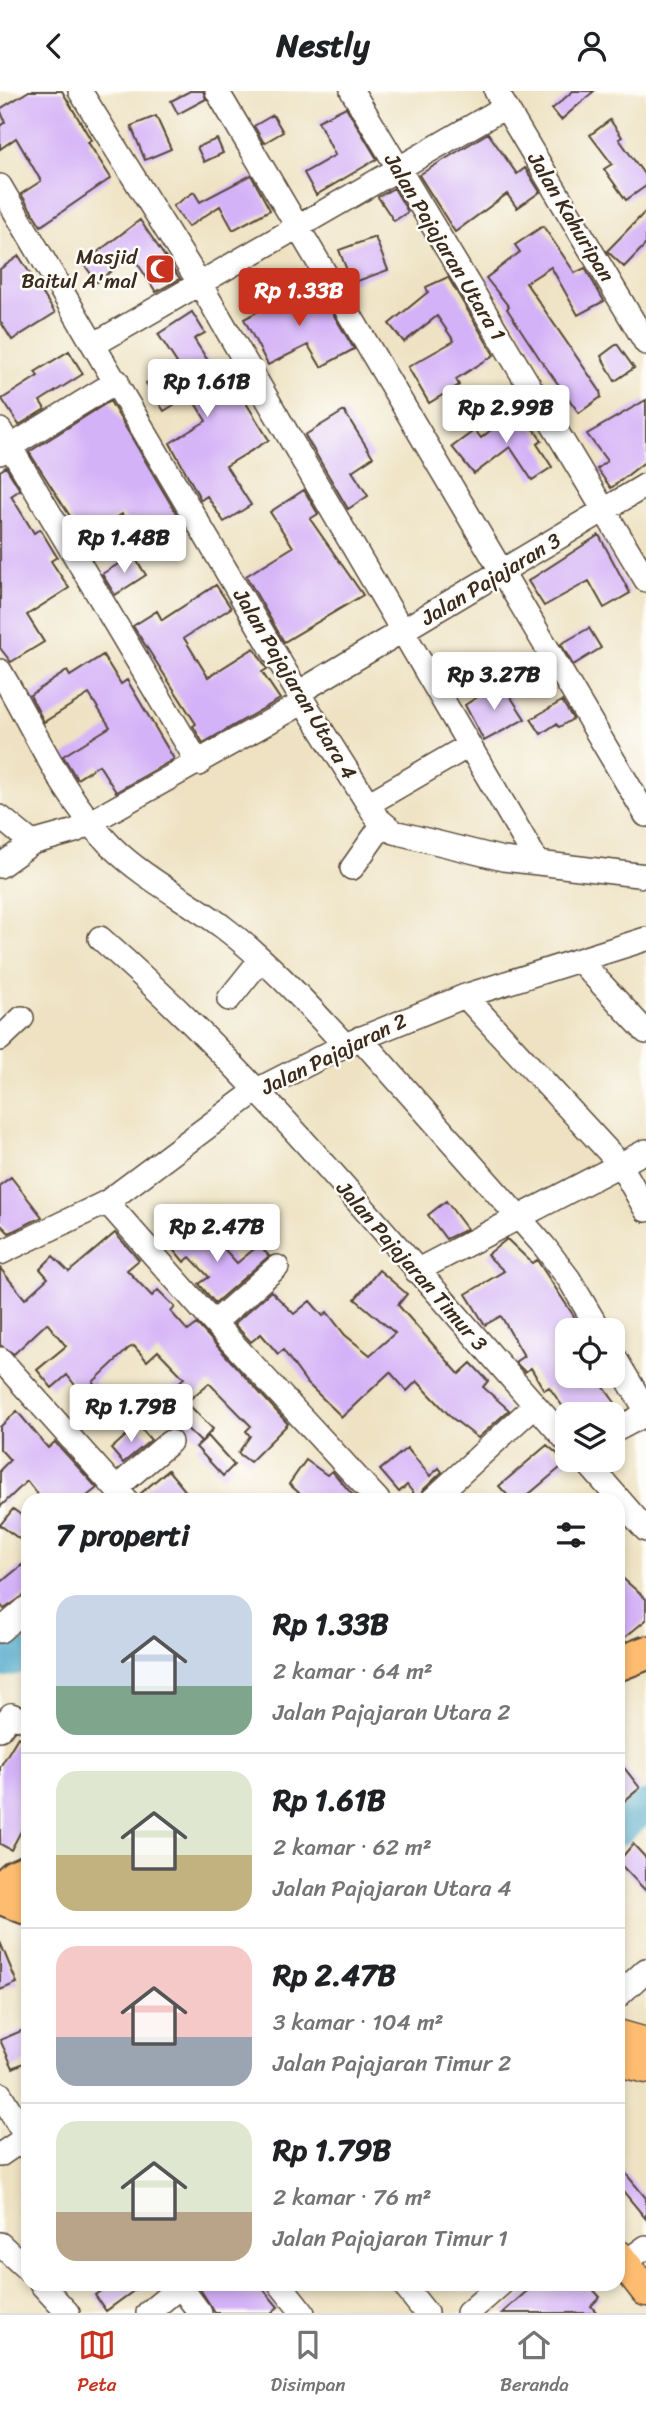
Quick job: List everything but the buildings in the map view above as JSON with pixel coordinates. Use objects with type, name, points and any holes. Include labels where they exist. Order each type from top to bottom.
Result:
[{"type":"highway","points":[[625,1661],[646,1653]]},
{"type":"main road","points":[[625,2037],[646,2043]]},
{"type":"main road","points":[[625,2063],[646,2068]]},
{"type":"main road","points":[[629,2255],[646,2291]]},
{"type":"street","points":[[80,91],[200,284],[538,863]]},
{"type":"street","points":[[217,91],[646,815]]},
{"type":"street","name":"Jalan Pajajaran Utara 1","points":[[352,91],[646,580]]},
{"type":"street","points":[[96,344],[398,170],[500,99]]},
{"type":"street","name":"Jalan Kahuripan","points":[[500,99],[646,343]]},
{"type":"street","name":"Jalan Pajajaran Utara 4","points":[[0,186],[96,344],[301,697],[383,824]]},
{"type":"street","points":[[117,381],[3,444],[199,764]]},
{"type":"street","name":"Jalan Pajajaran 3","points":[[32,843],[57,838],[89,823],[199,764],[404,631],[646,485]]},
{"type":"street","points":[[1,676],[89,823],[141,871],[223,927],[353,1041],[517,1216],[569,1279],[592,1318]]},
{"type":"street","points":[[368,804],[468,746]]},
{"type":"street","points":[[0,817],[32,843],[0,866]]},
{"type":"street","points":[[352,868],[383,824],[397,832],[503,859],[646,876]]},
{"type":"street","name":"Jalan Pajajaran Timur 3","points":[[100,938],[167,999],[257,1090],[555,1428]]},
{"type":"street","name":"Jalan Pajajaran 2","points":[[5,1243],[107,1202],[257,1090],[353,1041],[465,996],[646,939]]},
{"type":"street","points":[[229,999],[261,959]]},
{"type":"street","points":[[580,961],[646,1032]]},
{"type":"street","points":[[465,996],[620,1164],[646,1210]]},
{"type":"street","points":[[0,1039],[22,1018]]},
{"type":"street","points":[[416,1271],[646,1151]]},
{"type":"street","points":[[107,1202],[214,1324],[371,1493]]},
{"type":"street","points":[[214,1324],[278,1267]]},
{"type":"street","points":[[0,1359],[120,1493]]},
{"type":"street","points":[[625,1376],[646,1412],[625,1424]]},
{"type":"street","points":[[440,1493],[535,1405]]},
{"type":"street","points":[[122,1493],[170,1442]]},
{"type":"street","points":[[596,1472],[614,1493]]},
{"type":"street","points":[[625,1505],[646,1529]]},
{"type":"street","points":[[0,1631],[21,1613]]},
{"type":"street","points":[[0,1729],[11,1715],[21,1719]]},
{"type":"street","points":[[625,1990],[646,1970]]},
{"type":"street","points":[[0,2094],[21,2127]]},
{"type":"street","points":[[0,2155],[21,2141]]},
{"type":"street","points":[[0,2243],[21,2263]]},
{"type":"street","points":[[48,2291],[68,2313]]},
{"type":"street","points":[[148,2313],[175,2291]]},
{"type":"street","points":[[186,2291],[200,2313]]},
{"type":"street","points":[[286,2291],[303,2313]]},
{"type":"street","points":[[409,2291],[426,2313]]},
{"type":"street","points":[[468,2313],[493,2291]]},
{"type":"waterway","points":[[0,1662],[21,1658]]},
{"type":"waterway","points":[[625,1824],[646,1806]]},
{"type":"place","name":"Masjid Baitul A'mal","points":[[160,269]]}]
